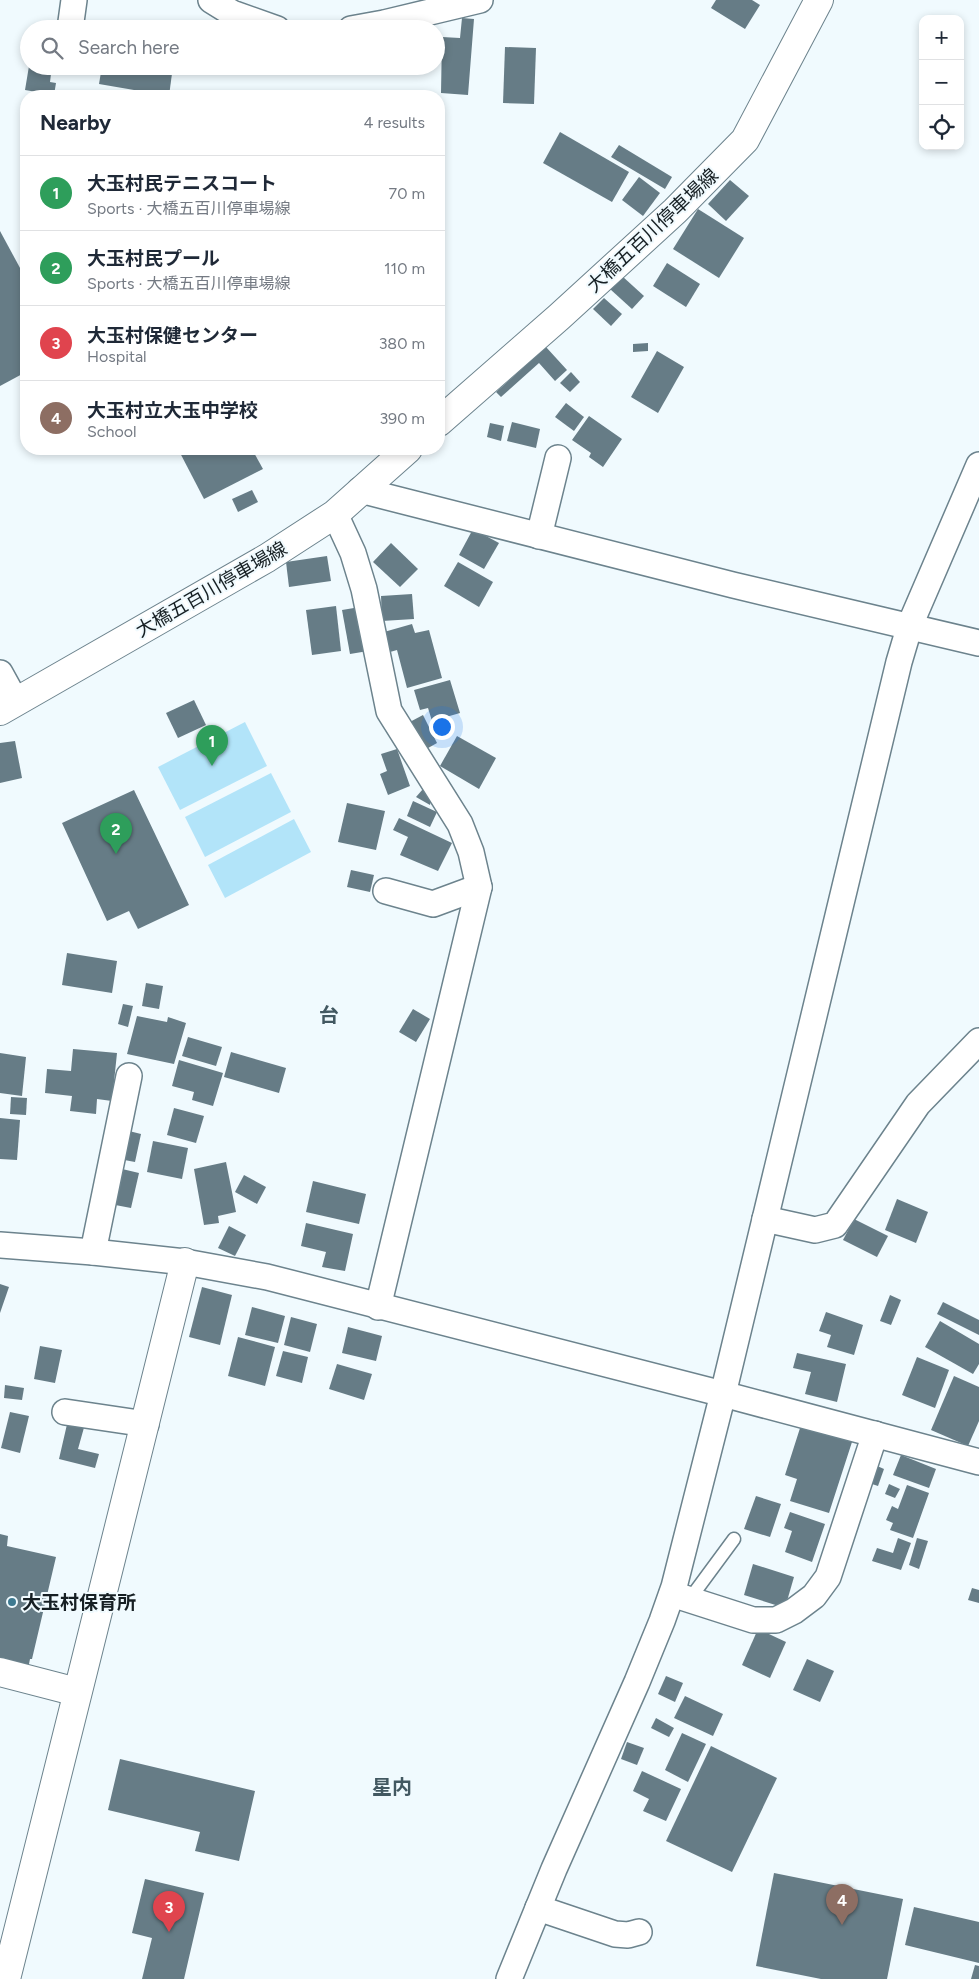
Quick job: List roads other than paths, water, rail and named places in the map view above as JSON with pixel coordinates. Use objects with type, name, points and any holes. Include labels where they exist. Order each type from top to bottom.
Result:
[{"type":"main road","name":"大橋五百川停車場線","points":[[445,417],[544,331],[675,211],[745,140],[819,0]]},
{"type":"main road","name":"大橋五百川停車場線","points":[[8,707],[258,563],[336,514],[360,490],[401,455]]},
{"type":"main road","points":[[6,1979],[146,1424],[184,1262]]},
{"type":"main road","points":[[0,1672],[77,1692]]},
{"type":"street","points":[[71,20],[74,0]]},
{"type":"street","points":[[212,0],[232,13],[252,20]]},
{"type":"street","points":[[397,20],[480,0]]},
{"type":"street","points":[[539,536],[558,458]]},
{"type":"street","points":[[508,1979],[637,1682],[680,1597],[723,1394],[897,671],[910,625],[979,465]]},
{"type":"street","points":[[360,490],[733,585],[979,642]]},
{"type":"street","points":[[336,514],[364,589],[389,711],[460,824],[478,876],[479,887],[378,1307]]},
{"type":"street","points":[[0,672],[8,707]]},
{"type":"street","points":[[386,891],[433,904],[479,887]]},
{"type":"street","points":[[765,1219],[815,1230],[835,1225],[918,1104],[979,1041]]},
{"type":"street","points":[[93,1252],[129,1076]]},
{"type":"street","points":[[0,1245],[93,1252],[184,1262],[267,1277],[979,1462]]},
{"type":"street","points":[[65,1412],[146,1424]]},
{"type":"street","points":[[680,1597],[753,1620],[776,1620],[794,1611],[814,1596],[828,1578],[875,1434]]},
{"type":"street","points":[[538,1908],[615,1934],[628,1935],[639,1932]]},
{"type":"lane","points":[[680,1597],[734,1539]]},
{"type":"place","name":"大玉村民テニスコート","points":[[212,766]]},
{"type":"place","name":"大玉村民プール","points":[[116,854]]},
{"type":"place","name":"大玉村保育所","points":[[12,1602]]},
{"type":"place","name":"大玉村立大玉中学校","points":[[842,1925]]},
{"type":"place","name":"大玉村保健センター","points":[[169,1932]]},
{"type":"district","name":"台","points":[[329,1015]]},
{"type":"district","name":"星内","points":[[392,1787]]}]
